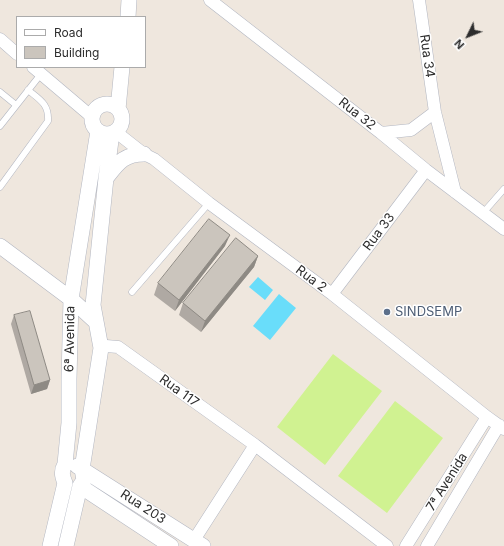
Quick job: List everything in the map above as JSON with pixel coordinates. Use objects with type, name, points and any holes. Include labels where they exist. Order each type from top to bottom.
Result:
[{"type":"street","points":[[128,16],[129,0]]},
{"type":"street","name":"Rua 32","points":[[210,0],[381,133],[426,170],[504,229]]},
{"type":"street","name":"Rua 34","points":[[419,0],[435,112],[455,192]]},
{"type":"street","points":[[0,39],[16,53]]},
{"type":"street","points":[[112,107],[120,85],[122,68]]},
{"type":"street","name":"Rua 2","points":[[37,70],[105,128],[154,159],[209,203],[332,294],[501,427]]},
{"type":"street","points":[[112,107],[122,118],[121,126],[105,128],[96,109],[112,107]]},
{"type":"street","points":[[381,133],[411,130],[435,112]]},
{"type":"street","name":"6ª Avenida","points":[[50,546],[72,485],[84,480],[82,470],[101,348],[93,304],[106,178],[105,128]]},
{"type":"street","name":"6ª Avenida","points":[[72,485],[62,477],[62,470],[65,464],[69,423],[70,299],[105,128]]},
{"type":"street","points":[[106,178],[118,162],[133,154],[144,154]]},
{"type":"street","name":"Rua 33","points":[[332,294],[426,170]]},
{"type":"street","points":[[0,246],[70,299],[96,322]]},
{"type":"street","points":[[70,299],[93,304]]},
{"type":"street","name":"Rua 117","points":[[101,348],[106,346],[118,347],[255,445],[387,546]]},
{"type":"street","name":"7ª Avenida","points":[[406,546],[487,417]]},
{"type":"street","name":"7ª Avenida","points":[[427,546],[501,427]]},
{"type":"street","points":[[198,543],[255,445]]},
{"type":"street","points":[[65,464],[74,463],[82,470]]},
{"type":"street","name":"Rua 203","points":[[82,470],[94,476],[198,543]]},
{"type":"street","name":"6ª Avenida","points":[[66,546],[72,485]]},
{"type":"street","name":"Rua 203","points":[[72,485],[170,546]]},
{"type":"lane","points":[[0,126],[28,90],[37,70]]},
{"type":"lane","points":[[0,186],[48,121],[49,112],[44,104],[28,90]]},
{"type":"lane","points":[[0,92],[16,105]]},
{"type":"lane","points":[[483,213],[504,189]]},
{"type":"lane","points":[[132,292],[209,203]]},
{"type":"green space","points":[[333,354],[382,391],[325,465],[277,427]]},
{"type":"green space","points":[[395,401],[443,438],[387,513],[338,476]]},
{"type":"water","points":[[258,277],[273,290],[265,300],[249,287]]},
{"type":"water","points":[[279,294],[296,308],[270,340],[253,326]]},
{"type":"building","points":[[209,219],[230,235],[179,300],[158,283]]},
{"type":"building","points":[[236,238],[258,256],[205,321],[183,303]]},
{"type":"building","points":[[30,311],[50,380],[34,385],[14,315]]},
{"type":"place","name":"SINDSEMP","points":[[387,312]]}]
